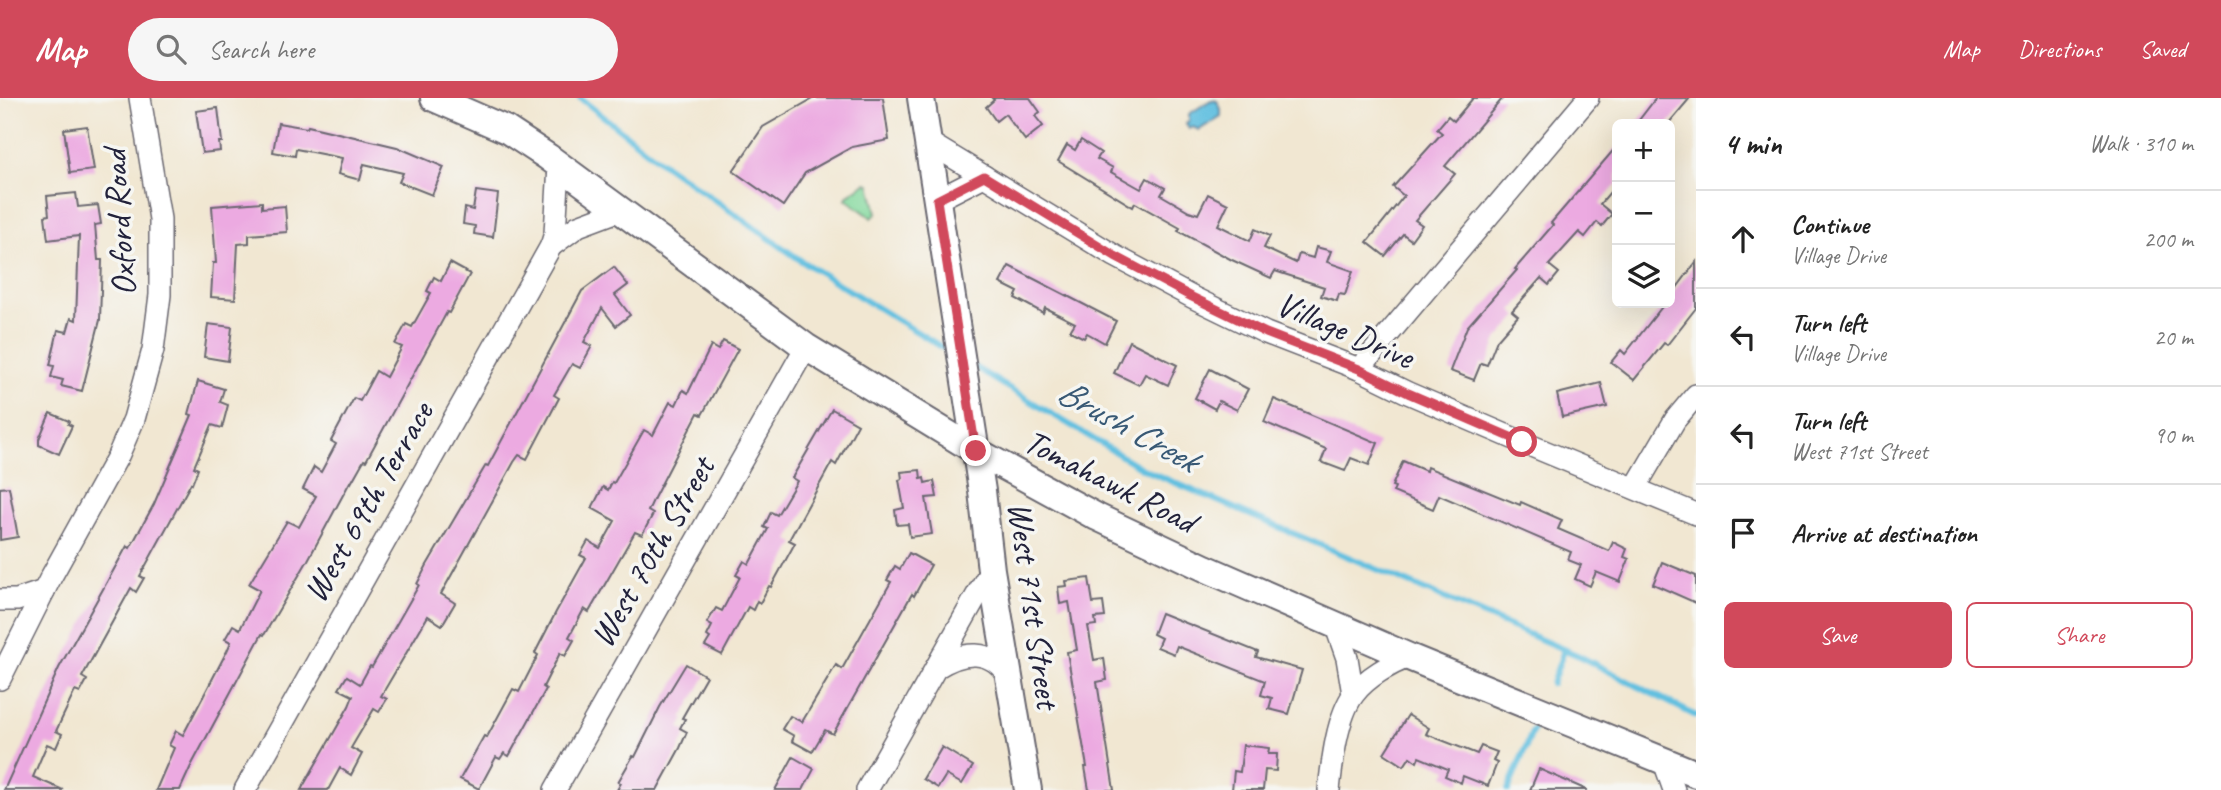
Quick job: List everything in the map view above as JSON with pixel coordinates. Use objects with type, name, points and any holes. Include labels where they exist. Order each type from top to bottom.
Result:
[{"type":"street","name":"Tomahawk Road","points":[[434,98],[507,130],[806,347],[976,451],[1097,517],[1409,657],[1696,774]]},
{"type":"street","name":"West 71st Street","points":[[921,98],[958,329],[991,570],[1028,790]]},
{"type":"street","points":[[1359,369],[1588,98]]},
{"type":"street","name":"Oxford Road","points":[[0,678],[118,456],[134,419],[153,350],[160,296],[160,219],[142,101]]},
{"type":"street","name":"Village Drive","points":[[928,142],[1115,256],[1266,333],[1359,369],[1408,393],[1696,514]]},
{"type":"street","name":"West 69th Terrace","points":[[245,790],[551,246],[555,233],[559,166]]},
{"type":"street","points":[[937,200],[984,176]]},
{"type":"street","name":"West 69th Terrace","points":[[551,246],[578,226],[618,211]]},
{"type":"street","name":"West 70th Street","points":[[555,790],[806,347]]},
{"type":"street","points":[[1635,488],[1675,420],[1696,395]]},
{"type":"street","points":[[867,790],[991,570]]},
{"type":"street","points":[[0,600],[17,600],[44,591]]},
{"type":"street","points":[[1335,624],[1347,658],[1353,694]]},
{"type":"street","points":[[936,668],[948,660],[962,656],[984,656],[996,661],[1009,677]]},
{"type":"street","points":[[1329,790],[1338,731],[1353,694],[1392,663],[1409,657]]},
{"type":"street","points":[[1663,760],[1674,790]]},
{"type":"green space","points":[[866,183],[870,184],[877,213],[872,218],[846,199]]},
{"type":"water","points":[[1211,100],[1217,101],[1221,116],[1199,130],[1193,127],[1189,129],[1186,123],[1189,121],[1189,114]]},
{"type":"building","points":[[814,98],[883,98],[889,140],[852,147],[805,173],[783,206],[733,171],[763,127]]},
{"type":"building","points":[[992,98],[1030,98],[1040,112],[1035,116],[1043,126],[1025,140],[1005,114],[996,121],[986,107],[994,100]]},
{"type":"building","points":[[1473,98],[1503,98],[1445,166],[1455,174],[1415,220],[1422,225],[1411,240],[1403,234],[1385,256],[1367,242],[1404,196],[1393,187],[1442,133],[1437,129],[1448,116],[1454,121]]},
{"type":"building","points":[[1656,98],[1690,98],[1672,119],[1640,119]]},
{"type":"building","points":[[218,108],[222,142],[219,142],[220,151],[202,153],[196,111]]},
{"type":"building","points":[[278,123],[308,126],[397,147],[444,167],[432,195],[399,182],[403,173],[364,164],[360,180],[338,174],[342,158],[296,149],[295,156],[273,152]]},
{"type":"building","points":[[87,126],[94,170],[70,173],[64,129]]},
{"type":"building","points":[[1081,140],[1101,153],[1097,159],[1113,168],[1111,172],[1141,189],[1147,178],[1165,188],[1161,195],[1189,211],[1198,214],[1208,194],[1228,204],[1218,225],[1250,241],[1255,229],[1270,236],[1264,248],[1296,263],[1299,254],[1313,258],[1316,247],[1331,251],[1327,262],[1353,271],[1345,295],[1339,294],[1337,301],[1321,296],[1324,287],[1275,271],[1271,278],[1178,231],[1180,228],[1135,203],[1133,207],[1058,161],[1067,145],[1075,150]]},
{"type":"building","points":[[1612,152],[1612,190],[1600,204],[1612,214],[1602,226],[1597,222],[1585,237],[1579,232],[1549,265],[1559,273],[1549,285],[1541,278],[1512,311],[1518,316],[1497,340],[1487,365],[1481,363],[1474,380],[1450,371],[1467,327],[1517,270],[1515,269],[1553,225],[1551,223]]},
{"type":"building","points":[[476,191],[498,194],[493,237],[474,234],[475,226],[463,224],[465,208],[473,210]]},
{"type":"building","points":[[76,193],[78,207],[98,205],[101,224],[95,225],[98,260],[102,260],[100,320],[82,391],[61,386],[63,380],[51,377],[54,366],[50,365],[58,330],[67,332],[71,318],[76,320],[79,236],[48,240],[45,216],[49,215],[47,196]]},
{"type":"building","points":[[262,202],[262,208],[285,206],[287,232],[249,235],[249,243],[238,244],[235,299],[211,297],[213,263],[216,263],[212,206]]},
{"type":"building","points":[[1696,262],[1696,308],[1667,345],[1664,343],[1634,380],[1611,362],[1621,350],[1625,354],[1661,308],[1675,308],[1675,290]]},
{"type":"building","points":[[450,263],[470,274],[449,313],[447,312],[366,461],[364,460],[350,482],[308,560],[264,635],[262,634],[180,790],[156,790],[174,748],[169,745],[176,731],[183,735],[231,642],[225,639],[233,625],[240,629],[260,590],[249,584],[287,521],[299,527],[316,496],[303,489],[314,467],[321,472],[336,444],[331,441],[354,398],[360,401],[376,371],[386,377],[402,347],[395,344],[406,324],[412,327],[431,293],[427,291],[434,277],[441,281]]},
{"type":"building","points":[[1009,266],[1116,321],[1105,343],[1087,333],[1084,338],[1070,331],[1075,323],[1045,308],[1043,313],[1015,298],[1018,292],[1000,283]]},
{"type":"building","points":[[614,267],[628,285],[615,295],[630,315],[616,326],[602,308],[584,342],[592,346],[580,368],[572,364],[554,395],[559,398],[527,459],[519,455],[514,462],[441,594],[455,603],[442,625],[428,616],[381,696],[387,699],[379,712],[374,709],[351,748],[362,754],[351,775],[340,768],[328,790],[301,790],[353,696],[339,689],[347,676],[360,684],[370,666],[372,667],[419,585],[417,584],[427,565],[486,465],[488,466],[582,291]]},
{"type":"building","points":[[208,324],[232,327],[228,361],[204,357]]},
{"type":"building","points":[[723,341],[738,349],[702,415],[698,413],[654,498],[648,511],[653,514],[642,535],[635,532],[589,612],[584,609],[569,637],[574,640],[565,656],[560,653],[543,687],[546,689],[509,756],[504,753],[500,759],[496,757],[479,789],[460,779],[513,689],[519,692],[538,655],[535,653],[586,558],[580,555],[588,541],[600,548],[615,521],[592,508],[603,487],[608,490],[612,482],[614,483],[644,430],[653,435],[670,402],[676,405],[683,390],[688,393],[711,346],[718,350]]},
{"type":"building","points":[[1129,341],[1177,365],[1168,385],[1145,374],[1139,385],[1114,373]]},
{"type":"building","points":[[1210,369],[1248,389],[1237,410],[1219,401],[1215,409],[1195,398]]},
{"type":"building","points":[[198,381],[224,389],[220,402],[228,405],[222,428],[212,425],[194,467],[198,469],[192,484],[140,576],[144,578],[136,592],[131,588],[82,677],[87,680],[80,693],[75,691],[56,731],[62,734],[56,748],[47,744],[33,777],[63,790],[4,790],[59,668],[127,546],[130,548],[154,504],[192,415],[189,414]]},
{"type":"building","points":[[1601,383],[1607,407],[1562,417],[1557,394]]},
{"type":"building","points":[[1274,399],[1378,443],[1369,465],[1351,458],[1345,471],[1321,462],[1326,449],[1264,422]]},
{"type":"building","points":[[832,409],[858,424],[836,465],[832,462],[789,540],[795,543],[771,587],[769,586],[760,603],[757,601],[753,610],[748,607],[722,655],[705,646],[712,626],[707,623],[716,608],[722,611],[740,577],[736,575],[744,561],[749,564],[768,529],[764,527],[771,512],[777,515],[797,481],[792,478]]},
{"type":"building","points":[[50,413],[69,421],[68,424],[72,426],[59,454],[39,445]]},
{"type":"building","points":[[1403,461],[1426,471],[1427,467],[1520,505],[1521,502],[1562,520],[1558,529],[1609,551],[1613,542],[1627,549],[1624,557],[1629,559],[1620,582],[1596,572],[1590,586],[1575,579],[1581,565],[1568,560],[1571,552],[1439,495],[1433,509],[1393,492],[1395,487],[1392,486]]},
{"type":"building","points":[[920,470],[921,479],[924,478],[925,483],[934,481],[937,497],[926,498],[932,534],[910,537],[908,524],[897,525],[895,510],[904,508],[899,480],[902,479],[901,472]]},
{"type":"building","points":[[9,487],[18,537],[0,540],[0,488]]},
{"type":"building","points":[[909,553],[931,565],[833,734],[825,730],[812,752],[792,741],[794,736],[782,729],[790,716],[802,722],[836,665],[842,669],[891,582],[887,580],[895,566],[900,569]]},
{"type":"building","points":[[1662,562],[1696,576],[1696,603],[1653,584]]},
{"type":"building","points":[[1089,578],[1093,603],[1103,602],[1105,617],[1095,618],[1096,625],[1088,626],[1094,660],[1104,658],[1107,680],[1097,682],[1114,790],[1089,790],[1067,652],[1077,650],[1069,602],[1060,604],[1058,587],[1067,586],[1066,581]]},
{"type":"building","points":[[1161,613],[1258,652],[1256,657],[1302,670],[1289,714],[1269,709],[1272,698],[1261,695],[1265,681],[1177,646],[1174,654],[1157,647],[1161,638],[1153,634]]},
{"type":"building","points":[[686,664],[706,676],[682,718],[685,719],[680,728],[687,732],[657,790],[617,790],[621,783],[618,782],[633,756],[635,757],[660,707]]},
{"type":"building","points":[[1408,715],[1429,728],[1426,734],[1477,754],[1481,746],[1497,752],[1493,761],[1497,763],[1488,786],[1463,776],[1461,783],[1445,776],[1448,769],[1419,757],[1417,762],[1410,757],[1404,766],[1384,753]]},
{"type":"building","points":[[1243,745],[1269,748],[1268,754],[1277,754],[1276,771],[1265,770],[1263,790],[1232,790],[1234,771],[1240,772]]},
{"type":"building","points":[[942,747],[973,766],[962,784],[946,775],[938,788],[923,779]]},
{"type":"building","points":[[793,757],[814,769],[803,790],[775,790]]},
{"type":"building","points":[[1539,769],[1587,790],[1530,790]]},
{"type":"waterway","name":"Brush Creek","points":[[580,98],[661,162],[803,262],[953,354]]},
{"type":"waterway","name":"Brush Creek","points":[[971,365],[1143,469],[1577,655],[1696,716]]},
{"type":"waterway","points":[[1552,684],[1564,650]]},
{"type":"waterway","points":[[1508,790],[1533,730]]},
{"type":"route","points":[[976,451],[937,200],[984,176],[1115,256],[1192,297],[1266,333],[1359,369],[1522,442]]}]
